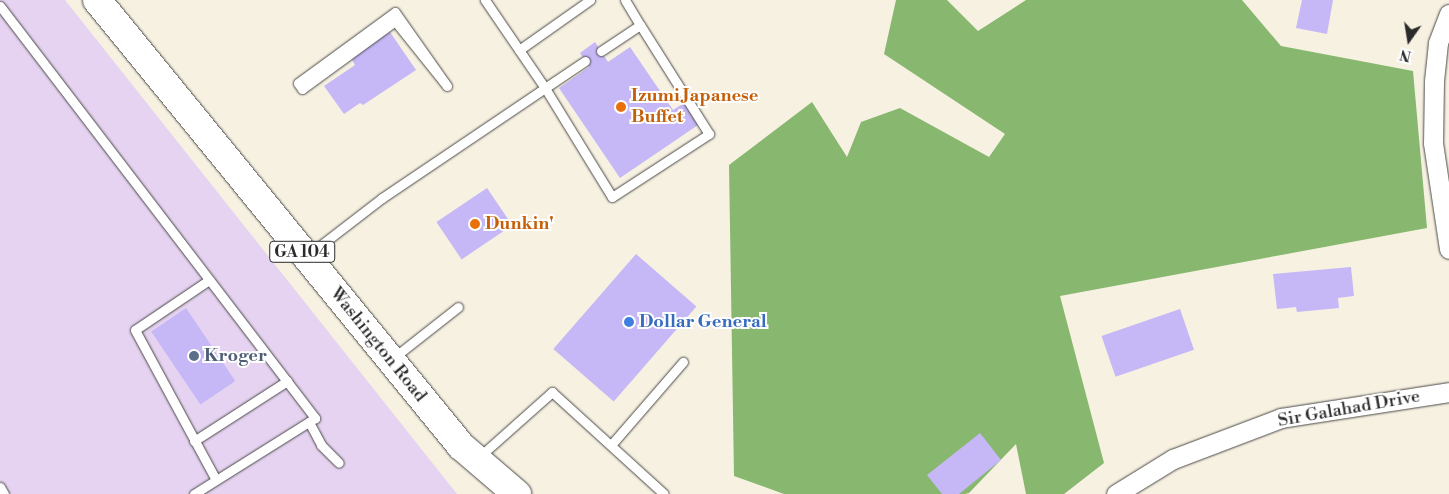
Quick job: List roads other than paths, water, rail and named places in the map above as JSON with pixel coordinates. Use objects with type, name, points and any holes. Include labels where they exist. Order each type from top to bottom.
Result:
[{"type":"main road","name":"Washington Road","points":[[97,0],[461,446],[517,494]]},
{"type":"street","points":[[1449,14],[1438,43],[1434,81],[1433,143],[1449,249]]},
{"type":"street","name":"Sir Galahad Drive","points":[[1116,494],[1173,459],[1281,418],[1449,392]]},
{"type":"lane","points":[[485,0],[545,88],[612,197],[709,134],[625,0]]},
{"type":"lane","points":[[519,50],[590,0]]},
{"type":"lane","points":[[0,6],[315,418],[194,494]]},
{"type":"lane","points":[[302,89],[395,21],[447,86]]},
{"type":"lane","points":[[601,51],[640,25]]},
{"type":"lane","points":[[306,256],[382,198],[585,61]]},
{"type":"lane","points":[[209,280],[135,330],[216,480]]},
{"type":"lane","points":[[390,361],[458,307]]},
{"type":"lane","points":[[611,445],[682,362]]},
{"type":"lane","points":[[194,441],[287,381]]},
{"type":"lane","points":[[477,459],[552,392],[664,494]]},
{"type":"lane","points":[[309,422],[321,445],[339,463]]},
{"type":"lane","points":[[0,487],[4,494]]},
{"type":"place","name":"Izumi Japanese Buffet","points":[[621,107]]},
{"type":"place","name":"Dunkin'","points":[[475,224]]},
{"type":"place","name":"Dollar General","points":[[629,322]]},
{"type":"place","name":"Kroger","points":[[194,356]]}]
